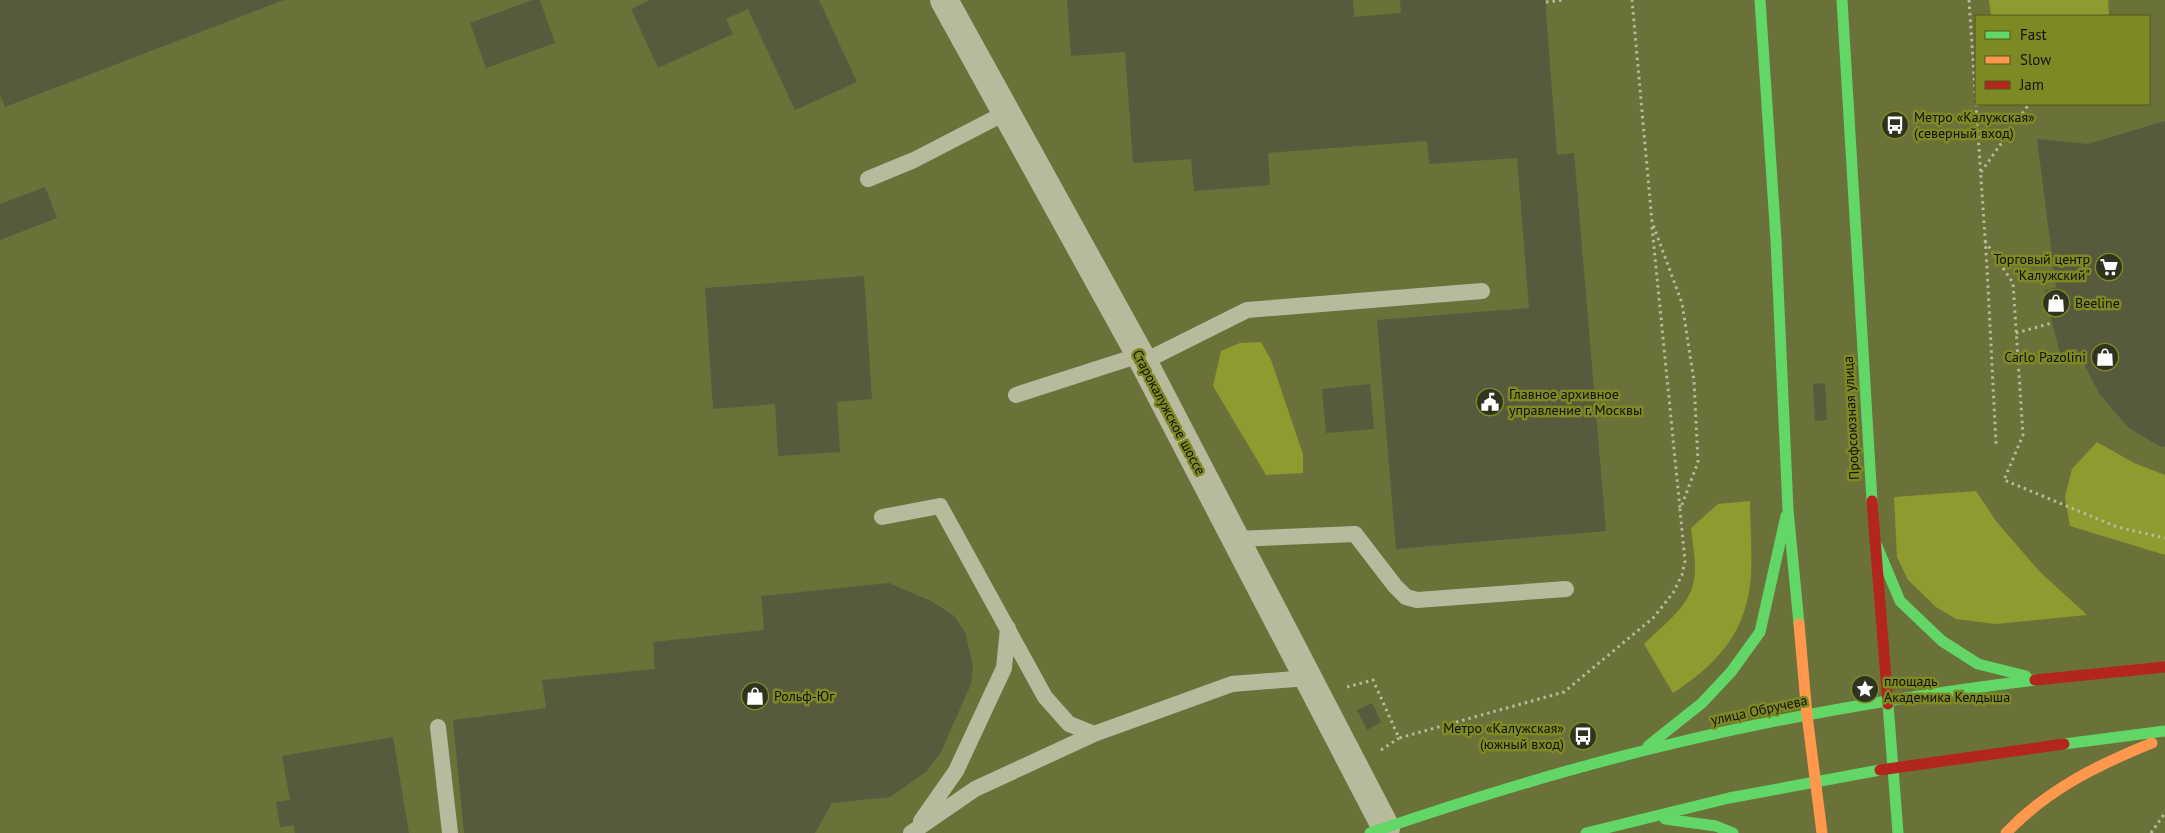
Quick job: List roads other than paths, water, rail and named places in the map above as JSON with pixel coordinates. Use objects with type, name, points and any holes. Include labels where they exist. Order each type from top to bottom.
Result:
[{"type":"main road","points":[[1760,0],[1776,240],[1788,510],[1807,715],[1822,833]]},
{"type":"main road","name":"Профсоюзная улица","points":[[1842,0],[1874,539],[1885,699],[1898,833]]},
{"type":"main road","points":[[1643,750],[1702,703],[1731,672],[1760,632],[1788,510]]},
{"type":"main road","points":[[1874,539],[1900,601],[1942,641],[1978,664],[2039,679]]},
{"type":"main road","name":"улица Обручева","points":[[1378,830],[1556,774],[1643,750],[1807,715],[1885,699],[2039,679],[2165,667]]},
{"type":"main road","points":[[1586,833],[1643,816],[1816,779],[1892,767],[2165,731]]},
{"type":"main road","points":[[2006,833],[2014,823],[2060,786],[2107,760],[2165,737]]},
{"type":"main road","points":[[1643,816],[1716,826],[1733,833]]},
{"type":"street","name":"Старокалужское шоссе","points":[[944,0],[1142,359],[1308,678],[1378,830]]},
{"type":"lane","points":[[868,179],[914,160],[1005,113]]},
{"type":"lane","points":[[1016,395],[1142,359],[1247,310],[1482,291]]},
{"type":"lane","points":[[882,517],[940,506],[1045,698],[1069,724],[1094,734]]},
{"type":"lane","points":[[1236,540],[1356,534],[1395,586],[1406,597],[1417,600],[1566,589]]},
{"type":"lane","points":[[912,832],[956,771],[964,754],[1004,668],[1008,628]]},
{"type":"lane","points":[[912,832],[975,790],[1094,734],[1232,684],[1308,678]]},
{"type":"lane","points":[[438,727],[450,833]]},
{"type":"place","name":"Метро «Калужская» (северный вход)","points":[[1895,125]]},
{"type":"place","name":"Торговый центр \"Калужский\"","points":[[2109,267]]},
{"type":"place","name":"Beeline","points":[[2056,303]]},
{"type":"place","name":"Carlo Pazolini","points":[[2105,357]]},
{"type":"place","name":"Главное архивное управление г. Москвы","points":[[1490,402]]},
{"type":"place","name":"площадь Академика Келдыша","points":[[1865,689]]},
{"type":"place","name":"Рольф-Юг","points":[[755,696]]},
{"type":"place","name":"Метро «Калужская» (южный вход)","points":[[1583,736]]}]
